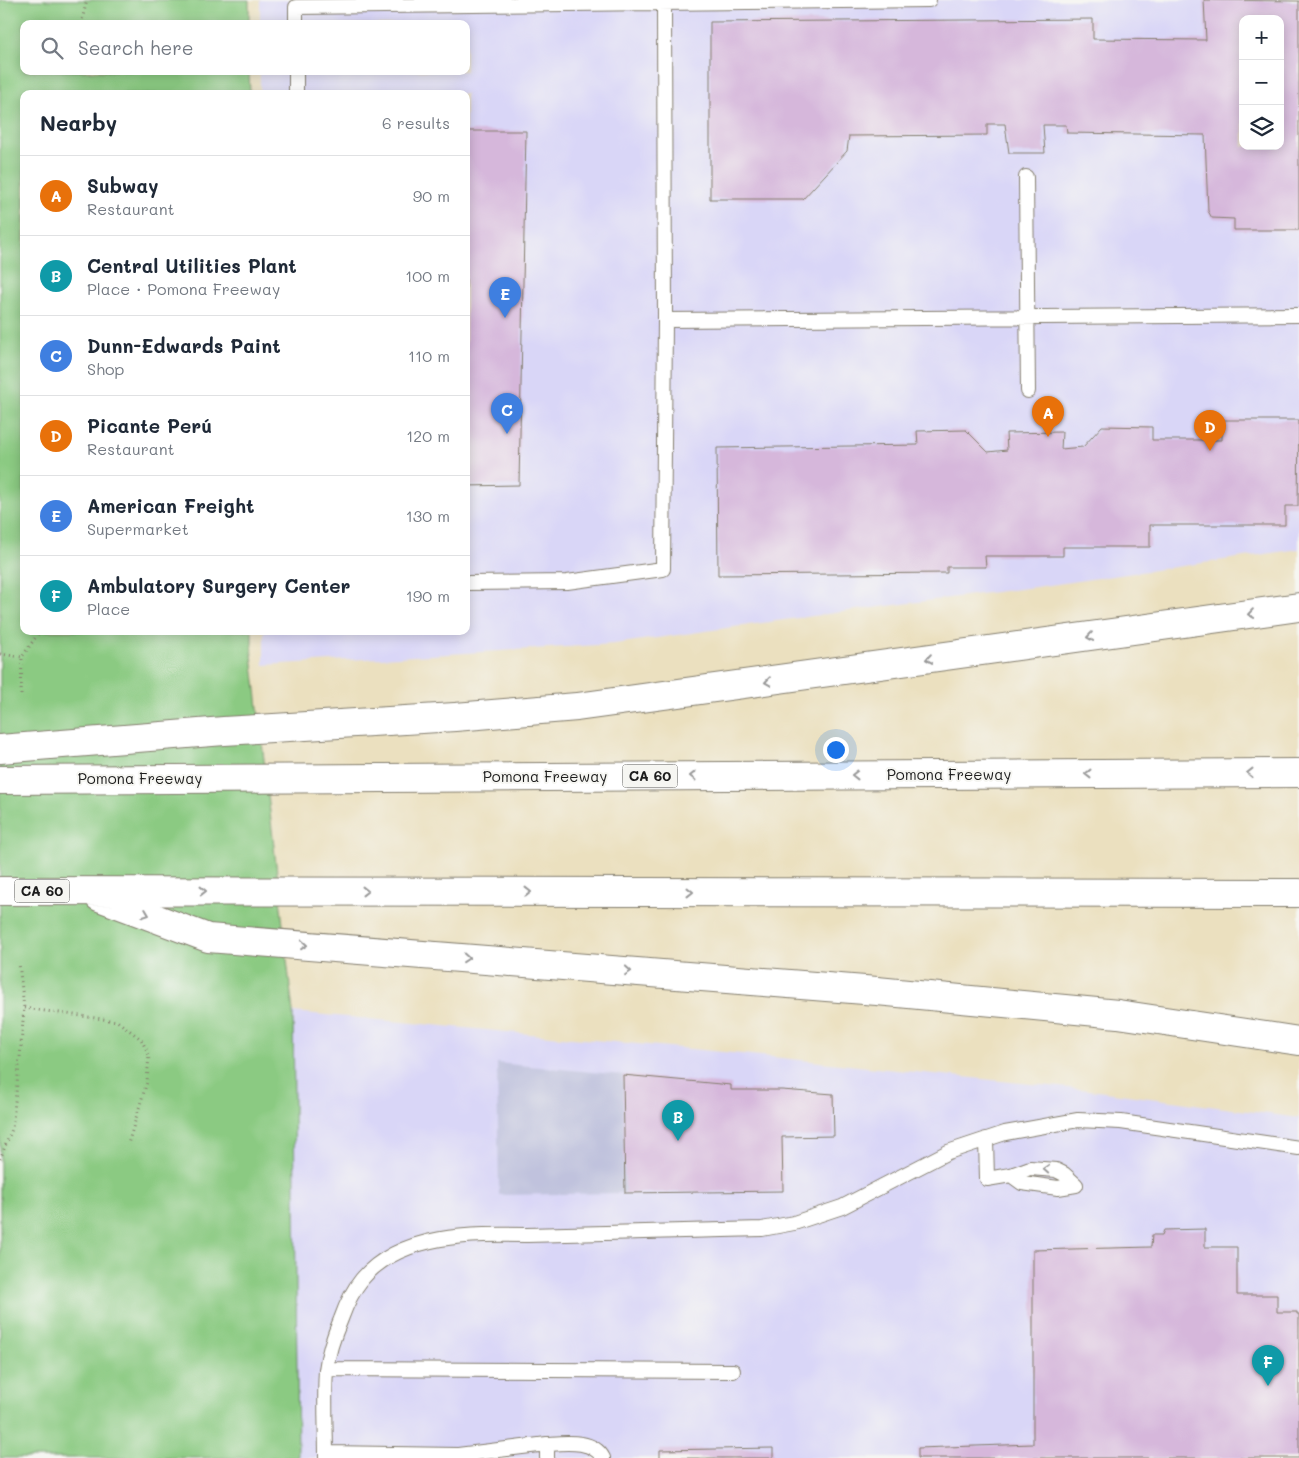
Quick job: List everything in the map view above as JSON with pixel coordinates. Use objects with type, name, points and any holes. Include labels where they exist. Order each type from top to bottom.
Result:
[{"type":"highway","points":[[0,749],[224,731],[455,717],[577,707],[1299,608]]},
{"type":"highway","name":"Pomona Freeway","points":[[0,780],[1299,773]]},
{"type":"highway","name":"CA 60","points":[[0,891],[1299,893]]},
{"type":"highway","points":[[84,891],[208,938],[887,992],[1118,1014],[1299,1041]]},
{"type":"lane","points":[[296,20],[296,7],[929,0]]},
{"type":"lane","points":[[470,583],[567,582],[663,569],[665,320],[664,3]]},
{"type":"lane","points":[[296,75],[296,90]]},
{"type":"lane","points":[[1026,177],[1028,392]]},
{"type":"lane","points":[[665,320],[1299,315]]},
{"type":"lane","points":[[603,1458],[600,1452],[585,1444],[572,1442],[458,1455],[326,1456],[326,1369],[335,1334],[346,1305],[362,1279],[396,1253],[418,1245],[445,1239],[491,1234],[527,1236],[770,1227],[794,1222],[842,1207],[948,1152],[1005,1132],[1078,1120],[1121,1122],[1299,1148]]},
{"type":"lane","points":[[986,1140],[987,1179],[1012,1176]]},
{"type":"lane","points":[[326,1369],[733,1371]]},
{"type":"lane","points":[[547,1444],[548,1458]]},
{"type":"path","points":[[82,20],[87,0]]},
{"type":"path","points":[[21,695],[22,657],[37,635]]},
{"type":"path","points":[[0,654],[22,657]]},
{"type":"path","points":[[0,1159],[12,1129],[24,1008],[19,963]]},
{"type":"path","points":[[24,1008],[117,1021],[141,1039],[149,1055],[147,1082],[128,1144]]},
{"type":"shaded area","points":[[260,0],[1299,0],[1299,549],[614,644],[264,665],[264,635],[470,635],[470,90],[260,90],[260,75],[470,75],[470,20],[260,20]]},
{"type":"shaded area","points":[[293,1012],[723,1052],[1097,1091],[1299,1118],[1299,1458],[298,1458]]},
{"type":"shaded area","points":[[497,1063],[623,1075],[625,1193],[499,1195]]},
{"type":"green space","points":[[0,0],[249,0],[249,20],[20,20],[20,75],[249,75],[250,90],[20,90],[20,635],[252,635],[252,655],[293,1012],[298,1458],[0,1458]]},
{"type":"building","points":[[1204,0],[1299,1],[1299,230],[1234,230],[1234,219],[1212,218],[1208,211],[1205,135],[1067,133],[1066,125],[1043,125],[1045,153],[1009,153],[1005,124],[987,124],[987,135],[849,136],[847,151],[803,199],[710,199],[710,22],[1093,19],[1093,39],[1206,40]]},
{"type":"building","points":[[470,131],[526,131],[519,485],[470,486]]},
{"type":"building","points":[[1222,420],[1299,420],[1298,506],[1285,506],[1285,525],[1150,525],[1150,547],[1063,547],[1063,556],[985,556],[986,567],[947,567],[947,573],[718,575],[717,448],[918,445],[917,431],[966,430],[988,452],[1007,450],[1006,433],[1062,432],[1061,449],[1083,447],[1102,426],[1152,427],[1152,440],[1222,440]]},
{"type":"building","points":[[623,1075],[731,1085],[731,1090],[782,1090],[833,1094],[834,1136],[782,1137],[783,1191],[625,1193]]},
{"type":"building","points":[[1205,1229],[1205,1247],[1237,1247],[1237,1295],[1277,1295],[1277,1312],[1297,1312],[1299,1314],[1299,1458],[918,1458],[918,1448],[1033,1444],[1033,1250],[1151,1247],[1152,1235],[1162,1235],[1164,1230]]},
{"type":"building","points":[[773,1448],[773,1458],[660,1458],[660,1450]]},
{"type":"place","name":"American Freight","points":[[505,318]]},
{"type":"place","name":"Dunn-Edwards Paint","points":[[507,434]]},
{"type":"place","name":"Subway","points":[[1048,437]]},
{"type":"place","name":"Picante Perú","points":[[1210,451]]},
{"type":"place","name":"Central Utilities Plant","points":[[678,1141]]},
{"type":"place","name":"Ambulatory Surgery Center","points":[[1268,1386]]}]
